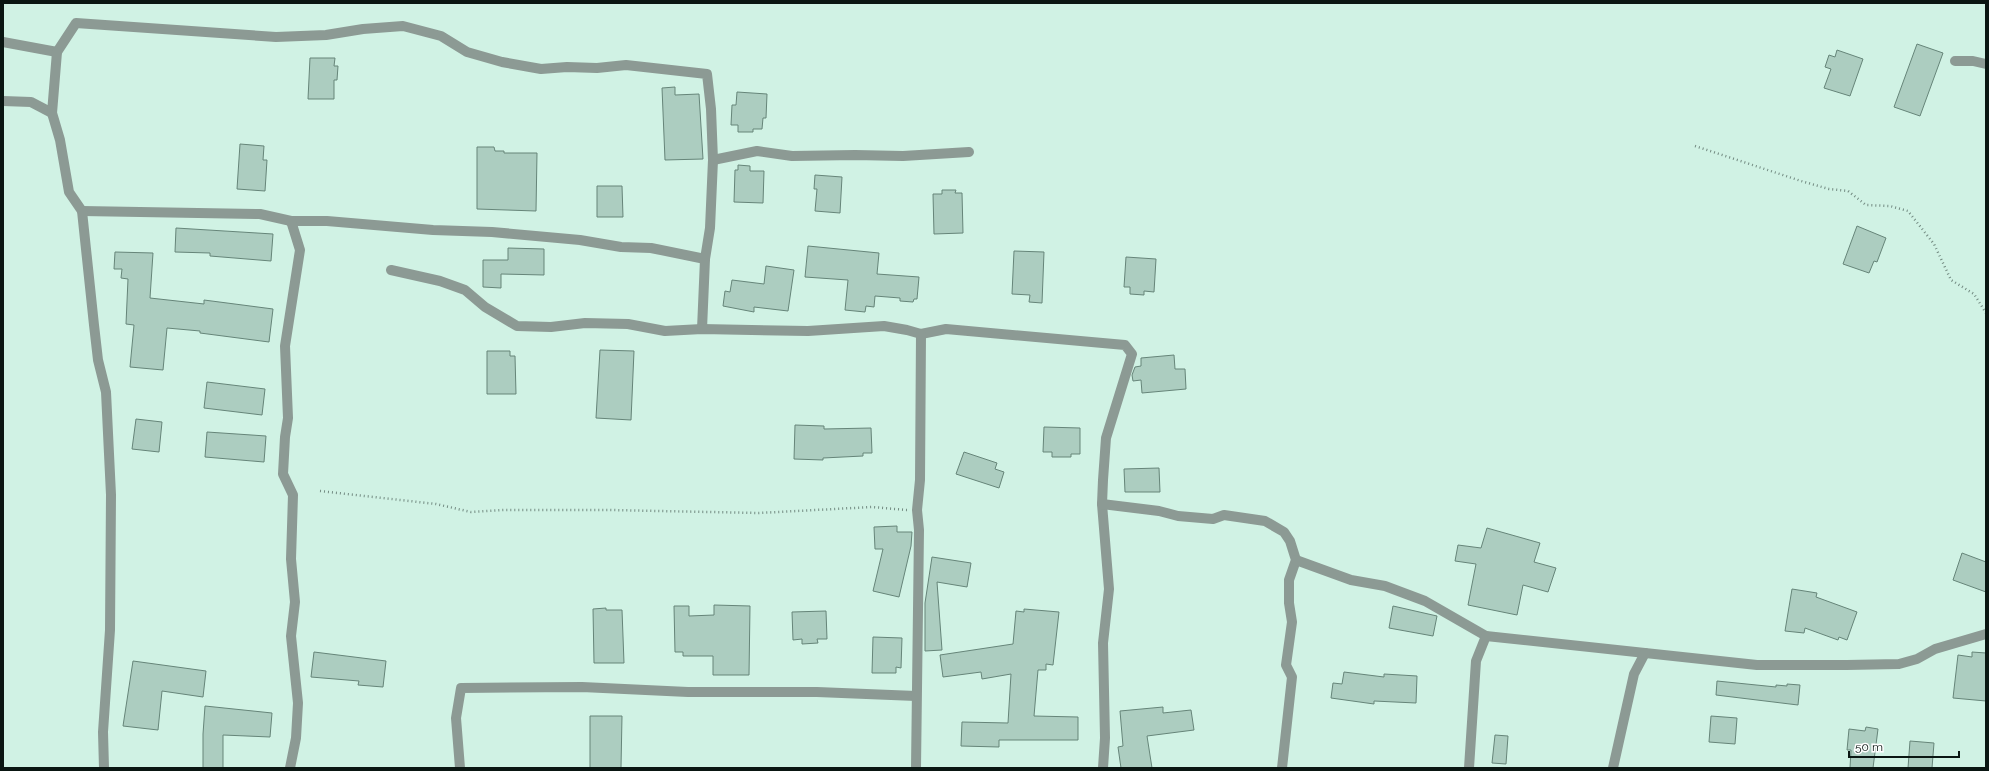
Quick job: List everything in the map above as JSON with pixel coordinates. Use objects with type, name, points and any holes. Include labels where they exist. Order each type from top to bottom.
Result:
[{"type":"street","points":[[104,768],[103,732],[110,630],[111,495],[106,392],[98,360],[82,211],[69,192],[64,171],[60,140],[52,113],[57,52],[76,23],[276,37],[326,35],[362,29],[403,26],[441,36],[467,52],[502,62],[541,69],[567,67],[597,68],[626,65],[707,74],[712,109],[713,160],[710,228],[705,259],[702,329]]},
{"type":"street","points":[[3,42],[57,52]]},
{"type":"street","points":[[1954,61],[1973,61],[1986,64]]},
{"type":"street","points":[[3,101],[31,102],[52,113]]},
{"type":"street","points":[[713,160],[757,151],[792,156],[903,156],[969,152]]},
{"type":"street","points":[[82,211],[260,214],[291,220],[327,221],[433,230],[492,232],[580,240],[621,247],[651,248],[705,259]]},
{"type":"street","points":[[290,768],[296,738],[298,703],[291,636],[295,602],[291,558],[293,494],[283,474],[285,437],[288,418],[284,346],[300,250],[291,220]]},
{"type":"street","points":[[391,270],[440,281],[464,290],[485,307],[517,326],[551,327],[585,323],[628,324],[666,331],[702,329],[808,331],[884,326],[920,334],[946,329],[1124,345],[1132,354],[1106,438],[1102,504],[1109,588],[1103,643],[1105,738],[1103,768]]},
{"type":"street","points":[[916,768],[919,530],[917,510],[920,480],[920,334]]},
{"type":"street","points":[[1102,504],[1159,511],[1178,516],[1213,518],[1224,515],[1265,521],[1284,532],[1290,541],[1296,560],[1289,580],[1289,603],[1292,622],[1286,664],[1292,677],[1282,768]]},
{"type":"street","points":[[1296,560],[1351,580],[1385,586],[1425,601],[1486,636],[1757,665],[1900,664],[1918,659],[1935,649],[1986,634]]},
{"type":"street","points":[[1469,768],[1476,661],[1486,636]]},
{"type":"street","points":[[1613,768],[1634,674],[1645,653]]},
{"type":"street","points":[[460,768],[456,718],[461,688],[588,688],[688,692],[816,692],[916,696]]},
{"type":"path","points":[[1695,146],[1801,182],[1829,189],[1848,191],[1866,205],[1890,206],[1908,211],[1934,244],[1951,280],[1974,294],[1986,313]]},
{"type":"path","points":[[320,491],[436,504],[471,512],[504,510],[610,510],[759,513],[872,507],[917,510]]},
{"type":"building","points":[[1917,44],[1943,53],[1920,116],[1894,107]]},
{"type":"building","points":[[1837,50],[1863,59],[1850,96],[1824,88],[1831,69],[1825,67],[1829,55],[1835,57]]},
{"type":"building","points":[[310,58],[335,58],[334,66],[338,66],[337,80],[334,80],[334,99],[308,99]]},
{"type":"building","points":[[675,87],[675,95],[699,94],[703,159],[665,160],[662,88]]},
{"type":"building","points":[[737,92],[767,94],[766,118],[763,118],[762,129],[753,129],[753,132],[738,132],[738,125],[731,125],[732,105],[736,105]]},
{"type":"building","points":[[240,144],[264,146],[263,160],[267,160],[265,191],[237,189]]},
{"type":"building","points":[[477,147],[494,147],[495,151],[504,151],[504,153],[537,153],[536,211],[477,209]]},
{"type":"building","points":[[738,165],[750,166],[750,171],[764,171],[763,203],[734,202],[735,170],[738,170]]},
{"type":"building","points":[[815,175],[842,177],[840,213],[815,211],[817,189],[814,189]]},
{"type":"building","points":[[597,186],[622,186],[623,217],[597,217]]},
{"type":"building","points":[[942,190],[956,190],[955,193],[962,193],[963,233],[934,234],[933,194],[942,194]]},
{"type":"building","points":[[1857,226],[1886,238],[1877,262],[1874,261],[1869,273],[1843,264]]},
{"type":"building","points":[[176,228],[273,234],[271,261],[210,256],[210,253],[175,252]]},
{"type":"building","points":[[808,246],[879,253],[877,274],[919,277],[917,299],[914,299],[913,302],[900,301],[900,298],[875,296],[874,307],[866,306],[865,312],[845,310],[848,280],[805,277]]},
{"type":"building","points":[[508,248],[544,249],[544,275],[501,274],[501,288],[483,287],[483,260],[508,260]]},
{"type":"building","points":[[1014,251],[1044,252],[1042,303],[1029,302],[1030,295],[1012,294]]},
{"type":"building","points":[[115,252],[153,253],[150,298],[204,304],[204,300],[273,309],[269,342],[200,333],[200,331],[167,328],[163,370],[130,367],[134,325],[126,324],[128,279],[121,278],[122,269],[114,269]]},
{"type":"building","points":[[1126,257],[1156,259],[1154,292],[1144,291],[1144,295],[1130,294],[1130,287],[1124,287]]},
{"type":"building","points":[[766,266],[794,270],[788,311],[754,307],[754,312],[723,306],[725,291],[730,292],[732,280],[764,284]]},
{"type":"building","points":[[600,350],[634,351],[631,420],[596,418]]},
{"type":"building","points":[[487,351],[510,351],[510,356],[515,356],[516,394],[487,394]]},
{"type":"building","points":[[1174,355],[1175,369],[1185,369],[1186,389],[1142,393],[1141,380],[1133,381],[1132,375],[1135,367],[1141,366],[1141,358]]},
{"type":"building","points":[[207,382],[265,389],[262,415],[204,408]]},
{"type":"building","points":[[136,419],[162,422],[159,452],[132,449]]},
{"type":"building","points":[[795,425],[824,426],[824,429],[871,428],[872,453],[863,453],[863,456],[823,458],[823,460],[794,459]]},
{"type":"building","points":[[1044,427],[1080,428],[1080,454],[1071,454],[1071,457],[1052,457],[1052,452],[1043,452]]},
{"type":"building","points":[[207,432],[266,436],[264,462],[205,457]]},
{"type":"building","points":[[964,452],[997,463],[995,469],[1004,472],[999,488],[956,474]]},
{"type":"building","points":[[1159,468],[1160,492],[1125,492],[1124,469]]},
{"type":"building","points":[[897,526],[897,532],[912,532],[911,546],[899,597],[873,591],[883,549],[875,549],[874,527]]},
{"type":"building","points":[[1487,528],[1540,543],[1534,562],[1556,568],[1548,592],[1523,585],[1517,615],[1468,605],[1476,564],[1455,561],[1458,545],[1481,548]]},
{"type":"building","points":[[1962,553],[1986,562],[1986,592],[1953,580]]},
{"type":"building","points":[[932,557],[971,563],[967,587],[937,582],[942,650],[925,651],[925,603]]},
{"type":"building","points":[[1792,589],[1817,593],[1816,597],[1857,612],[1847,640],[1839,637],[1838,640],[1805,628],[1804,633],[1785,631]]},
{"type":"building","points":[[714,605],[750,606],[749,675],[713,675],[713,656],[683,656],[683,652],[675,652],[674,606],[689,606],[689,616],[714,615]]},
{"type":"building","points":[[1393,606],[1437,616],[1433,636],[1389,628]]},
{"type":"building","points":[[606,608],[606,610],[622,610],[624,663],[594,663],[593,609]]},
{"type":"building","points":[[1024,609],[1059,612],[1053,665],[1046,664],[1046,670],[1038,670],[1034,716],[1078,717],[1078,740],[999,740],[999,747],[961,746],[962,722],[1008,723],[1011,674],[982,679],[981,672],[943,677],[940,655],[1013,644],[1016,611],[1024,612]]},
{"type":"building","points":[[826,611],[827,639],[817,639],[818,643],[802,644],[802,639],[793,640],[792,612]]},
{"type":"building","points":[[873,637],[902,638],[901,668],[896,667],[896,673],[872,673]]},
{"type":"building","points":[[314,652],[386,661],[383,687],[358,685],[359,681],[311,677]]},
{"type":"building","points":[[1972,652],[1986,653],[1986,701],[1953,698],[1958,655],[1972,657]]},
{"type":"building","points":[[133,661],[206,671],[203,697],[162,691],[158,730],[123,726]]},
{"type":"building","points":[[1344,672],[1384,677],[1384,674],[1417,676],[1416,703],[1374,701],[1374,704],[1331,698],[1333,683],[1342,684]]},
{"type":"building","points":[[1717,681],[1776,687],[1776,685],[1787,686],[1787,684],[1800,685],[1798,705],[1716,695]]},
{"type":"building","points":[[205,706],[272,713],[270,737],[223,735],[223,768],[203,768]]},
{"type":"building","points":[[1163,707],[1163,713],[1191,710],[1194,730],[1147,736],[1152,768],[1121,768],[1118,747],[1123,746],[1120,711]]},
{"type":"building","points":[[590,716],[622,716],[621,768],[590,768]]},
{"type":"building","points":[[1711,716],[1737,718],[1735,744],[1709,742]]},
{"type":"building","points":[[1866,727],[1878,729],[1873,768],[1850,768],[1851,750],[1847,750],[1849,729],[1865,731]]},
{"type":"building","points":[[1495,735],[1508,736],[1506,764],[1492,763]]},
{"type":"building","points":[[1910,741],[1934,743],[1932,768],[1908,768]]}]
